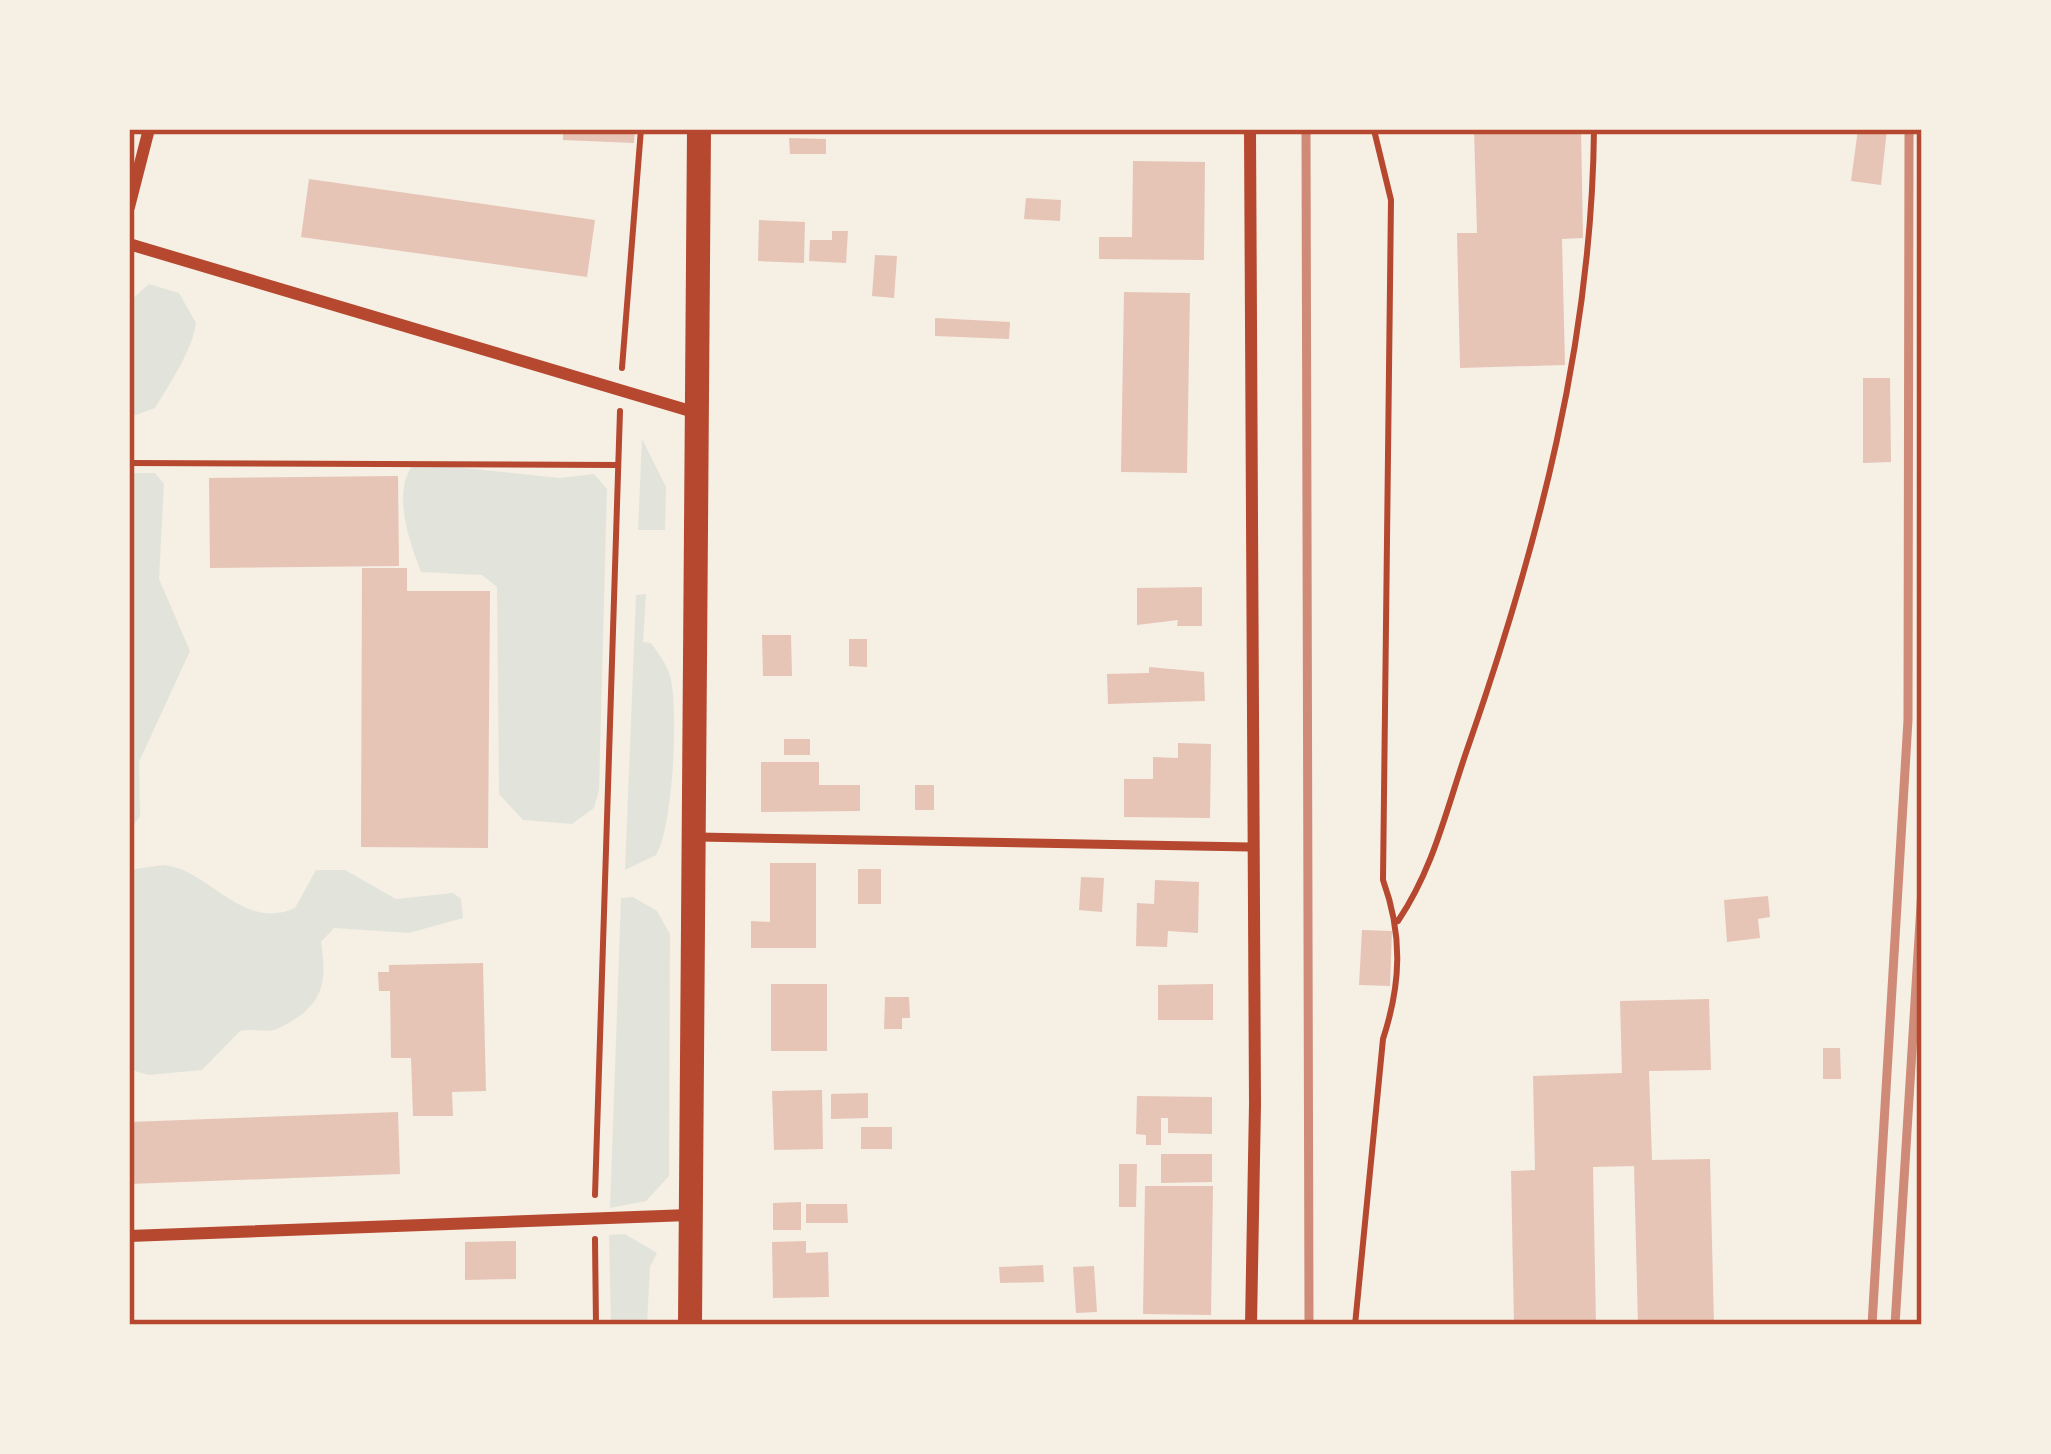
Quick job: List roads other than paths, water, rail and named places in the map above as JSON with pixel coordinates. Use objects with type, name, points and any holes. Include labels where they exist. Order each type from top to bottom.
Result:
[{"type":"main road","points":[[690,1325],[699,129]]},
{"type":"street","points":[[129,207],[149,129]]},
{"type":"street","points":[[1250,129],[1250,847],[1255,1104],[1251,1325]]},
{"type":"street","points":[[129,244],[698,413]]},
{"type":"street","points":[[129,1236],[688,1215]]},
{"type":"lane","points":[[693,837],[1250,847]]},
{"type":"railway","points":[[1306,129],[1309,1325]]},
{"type":"railway","points":[[1872,1325],[1908,720],[1909,129]]},
{"type":"railway","points":[[1895,1325],[1922,889]]}]
